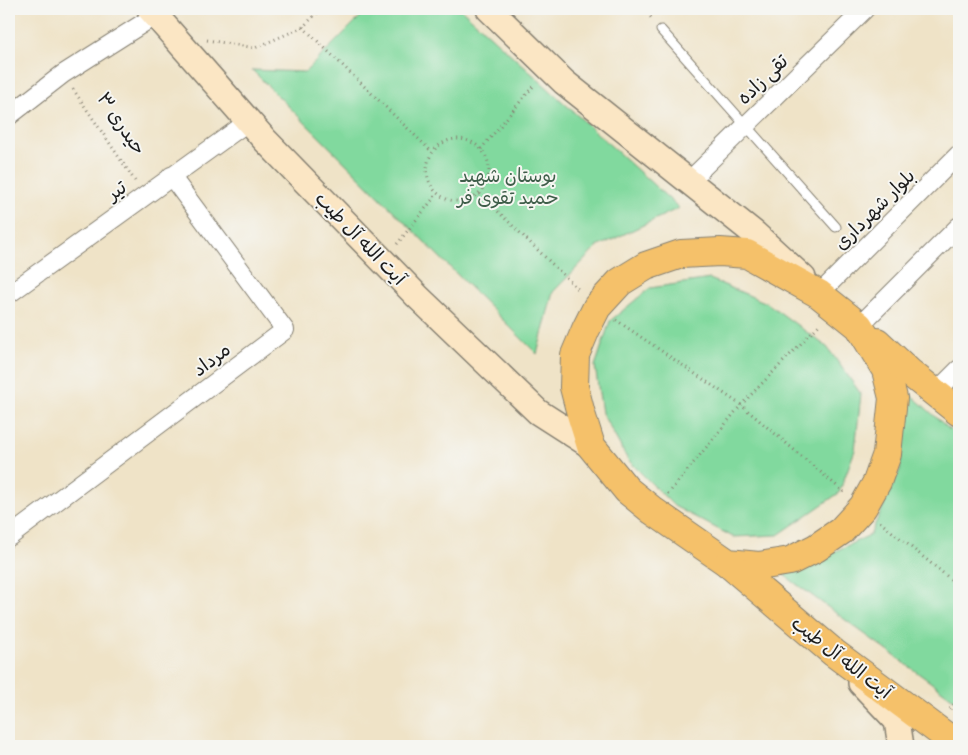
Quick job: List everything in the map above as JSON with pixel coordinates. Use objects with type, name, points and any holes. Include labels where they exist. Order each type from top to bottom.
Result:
[{"type":"highway","points":[[591,446],[574,387],[575,356],[586,329],[597,307],[620,282],[646,266],[681,254],[720,252],[747,254],[828,300],[909,372],[959,412]]},
{"type":"highway","points":[[728,563],[759,566],[790,561],[816,548],[841,531],[863,508],[878,482],[887,454],[893,398],[886,370],[859,326]]},
{"type":"highway","name":"آیت الله آل طیب","points":[[591,446],[627,490],[653,511],[728,563],[834,653],[959,746]]},
{"type":"main road","points":[[489,9],[564,82],[755,234],[828,300]]},
{"type":"main road","name":"آیت الله آل طیب","points":[[159,19],[265,140],[417,296],[538,412],[591,446]]},
{"type":"main road","points":[[834,653],[897,721],[901,746]]},
{"type":"street","name":"تقی زاده","points":[[689,181],[865,9]]},
{"type":"street","points":[[9,116],[63,74],[159,19]]},
{"type":"street","name":"تیر","points":[[9,294],[249,121]]},
{"type":"street","name":"بلوار شهرداری","points":[[828,300],[959,154]]},
{"type":"street","name":"مرداد","points":[[9,537],[285,330],[172,176]]},
{"type":"street","points":[[859,326],[959,226]]},
{"type":"street","points":[[935,393],[959,369]]},
{"type":"lane","points":[[661,30],[836,227]]},
{"type":"path","points":[[311,9],[316,14]]},
{"type":"path","points":[[159,19],[255,48],[303,27],[321,9]]},
{"type":"path","points":[[303,27],[432,152]]},
{"type":"path","points":[[481,148],[549,67]]},
{"type":"path","name":"حیدری ۳","points":[[63,74],[145,196]]},
{"type":"path","points":[[458,138],[473,141],[485,152],[490,166],[488,181],[480,194],[466,201],[451,201],[437,194],[428,181],[426,166],[432,152],[444,142],[458,138]]},
{"type":"path","points":[[383,261],[437,194]]},
{"type":"path","points":[[480,194],[597,307],[741,405],[959,586]]},
{"type":"path","points":[[653,511],[828,300]]},
{"type":"green space","name":"بوستان شهید حمید تقوی فر","points":[[364,9],[461,9],[679,208],[597,247],[553,292],[537,354],[252,70],[305,72],[364,13]]},
{"type":"green space","points":[[710,279],[767,303],[827,347],[861,394],[855,450],[839,493],[778,535],[733,537],[674,506],[628,460],[602,413],[595,366],[610,321],[650,288]]},
{"type":"green space","points":[[908,392],[959,438],[959,703],[784,575],[870,535],[900,470]]}]
